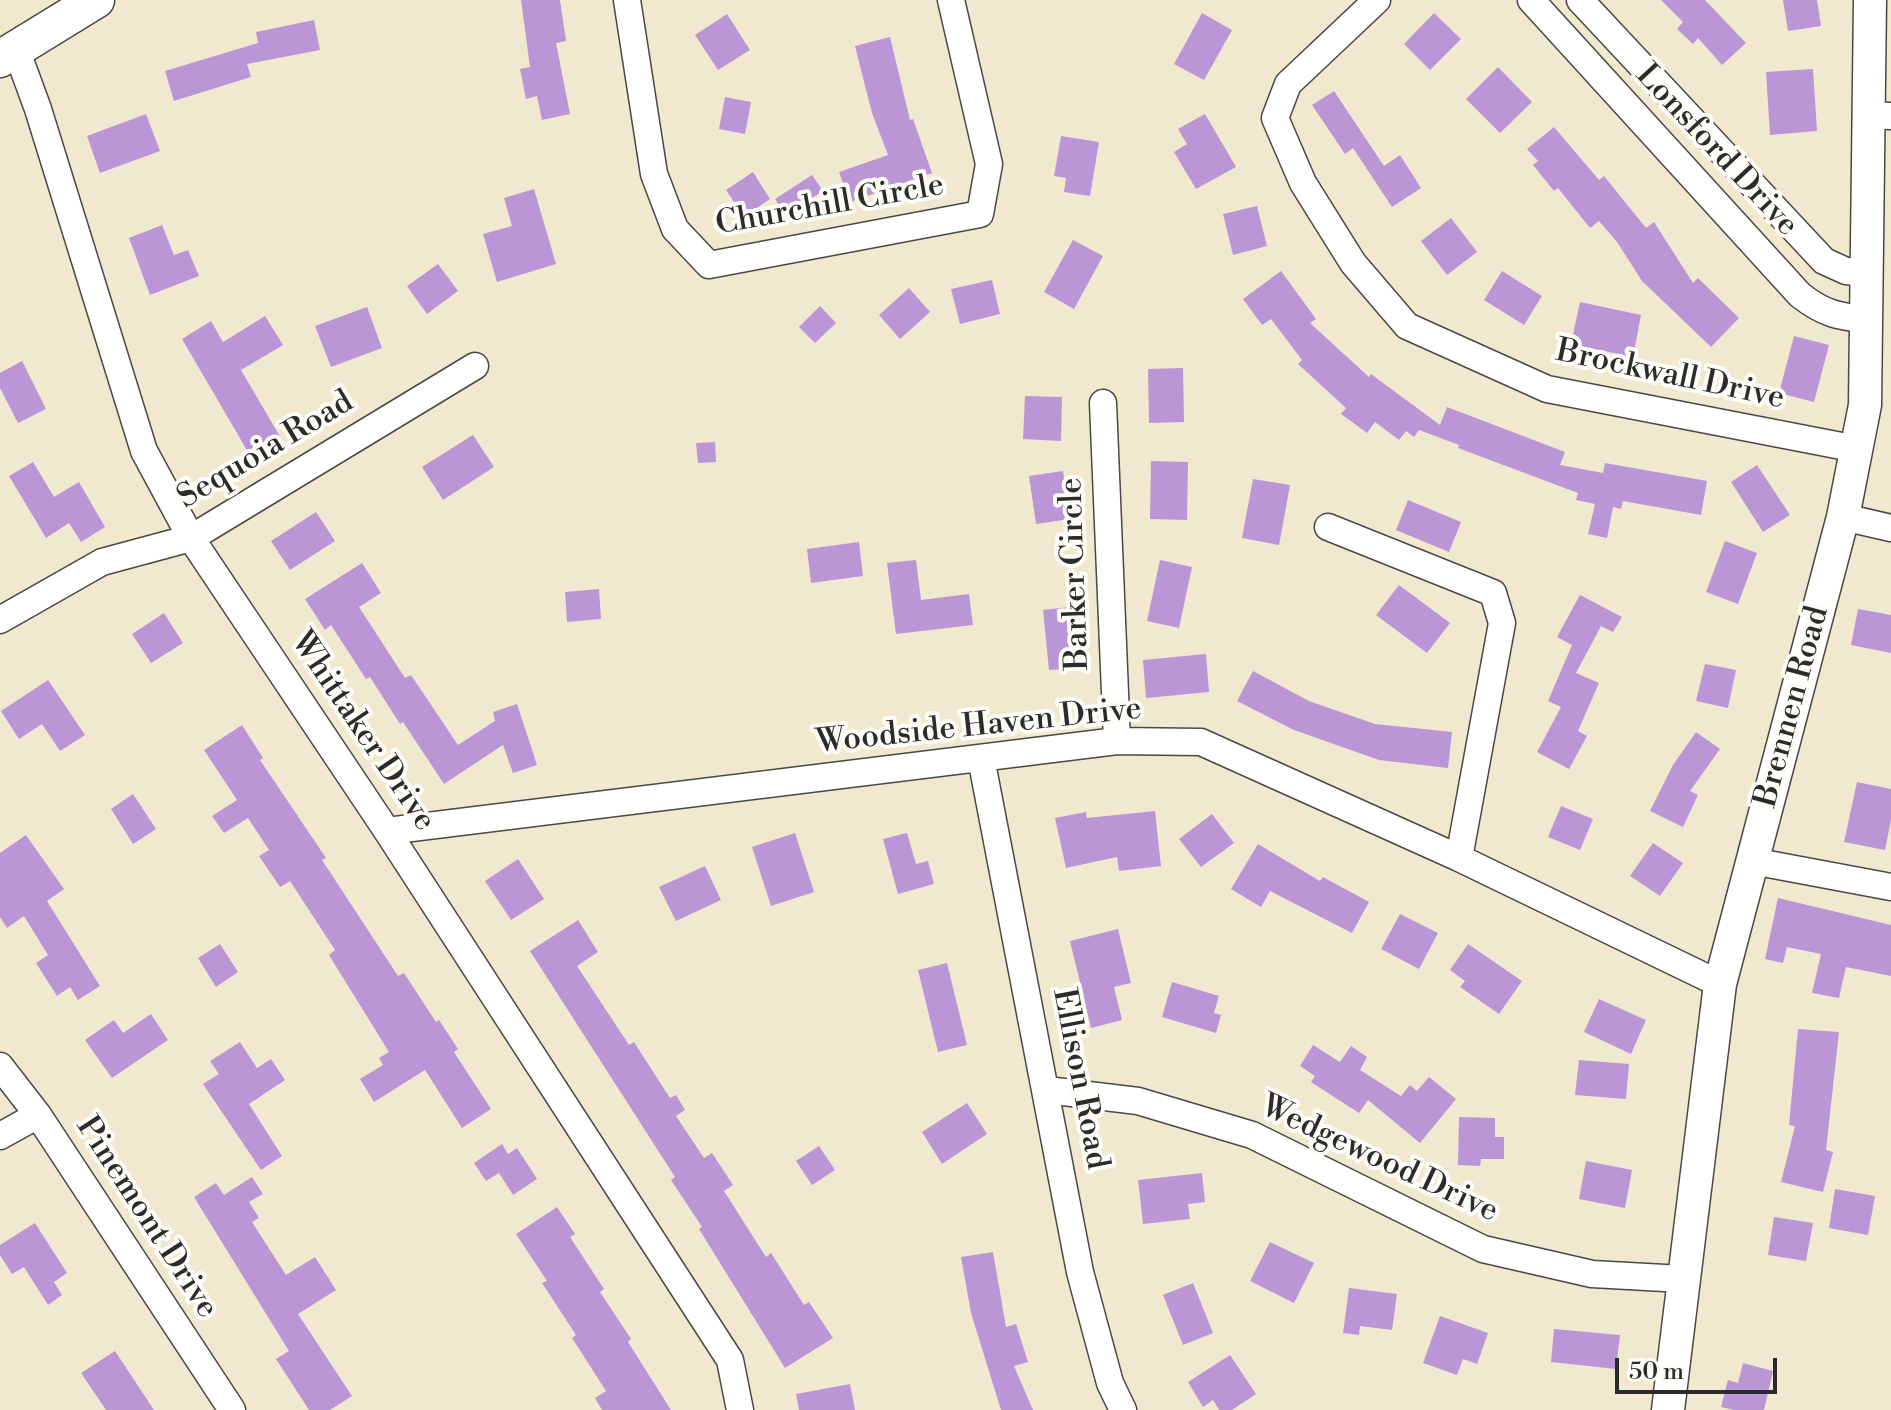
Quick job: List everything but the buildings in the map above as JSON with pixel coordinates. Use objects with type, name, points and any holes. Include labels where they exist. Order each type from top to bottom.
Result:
[{"type":"main road","points":[[8,54],[96,0]]},
{"type":"street","name":"Churchill Circle","points":[[627,0],[654,174],[675,229],[709,265],[980,214],[989,164],[951,0]]},
{"type":"street","name":"Brockwall Drive","points":[[1377,0],[1288,84],[1275,118],[1303,183],[1353,263],[1407,326],[1547,389],[1857,449]]},
{"type":"street","name":"Lonsford Drive","points":[[1531,0],[1800,295],[1834,316],[1867,320]]},
{"type":"street","name":"Lonsford Drive","points":[[1580,0],[1824,261],[1846,271],[1867,273]]},
{"type":"street","name":"Brennen Road","points":[[1668,1410],[1720,984],[1843,517],[1865,405],[1867,273],[1880,116],[1870,0]]},
{"type":"street","name":"Whittaker Drive","points":[[8,54],[38,109],[144,451],[191,538],[387,831],[730,1360],[740,1410]]},
{"type":"street","name":"Sequoia Road","points":[[0,620],[102,562],[191,538],[475,366]]},
{"type":"street","name":"Barker Circle","points":[[1103,403],[1117,741]]},
{"type":"street","points":[[1843,517],[1891,528]]},
{"type":"street","points":[[1328,527],[1493,593],[1502,623],[1459,858]]},
{"type":"street","name":"Woodside Haven Drive","points":[[387,831],[1117,741],[1201,742],[1459,858],[1720,984]]},
{"type":"street","name":"Ellison Road","points":[[981,758],[1080,1272],[1110,1383],[1123,1410]]},
{"type":"street","points":[[1752,861],[1891,887]]},
{"type":"street","name":"Pinemont Drive","points":[[0,1066],[38,1115],[232,1410]]},
{"type":"street","name":"Wedgewood Drive","points":[[1047,1090],[1138,1101],[1252,1135],[1483,1249],[1592,1274],[1683,1279]]},
{"type":"street","points":[[0,1136],[38,1115]]}]
